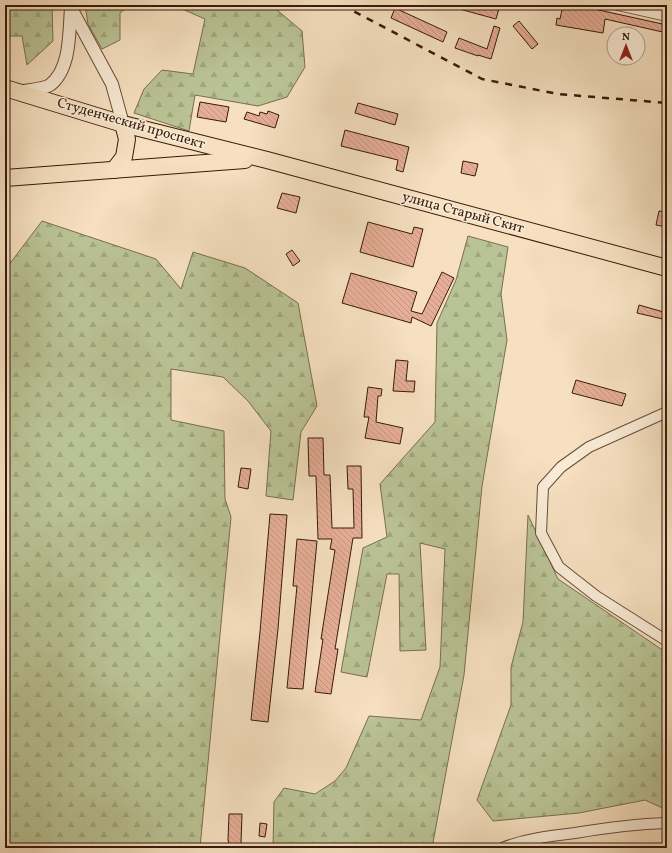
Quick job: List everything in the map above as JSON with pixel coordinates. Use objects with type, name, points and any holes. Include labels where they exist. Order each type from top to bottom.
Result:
[{"type":"highway","name":"Студенческий проспект","points":[[12,90],[123,124],[258,158]]},
{"type":"highway","points":[[114,170],[124,156],[127,139],[123,124]]},
{"type":"highway","points":[[5,178],[258,158]]},
{"type":"highway","name":"улица Старый Скит","points":[[258,158],[667,268]]},
{"type":"street","points":[[618,5],[667,16]]},
{"type":"street","points":[[12,90],[49,86],[60,74],[68,49],[71,7]]},
{"type":"street","points":[[71,7],[112,84],[123,124]]},
{"type":"street","points":[[667,412],[589,447],[561,467],[543,487],[542,533],[559,566],[596,596],[667,642]]},
{"type":"street","points":[[502,848],[518,842],[566,834],[637,825],[667,823]]},
{"type":"green space","points":[[5,5],[52,5],[53,41],[27,65],[22,36],[5,36]]},
{"type":"green space","points":[[85,5],[130,5],[120,13],[120,40],[102,49],[88,24]]},
{"type":"green space","points":[[173,5],[271,5],[302,31],[305,67],[287,97],[258,106],[195,95],[189,131],[134,113],[144,89],[162,70],[193,74],[205,19]]},
{"type":"green space","points":[[42,221],[156,259],[181,289],[193,252],[245,268],[298,303],[317,406],[301,432],[293,500],[266,496],[271,431],[248,401],[223,377],[171,369],[171,420],[224,431],[225,499],[231,517],[200,848],[5,848],[5,270]]},
{"type":"green space","points":[[468,236],[508,247],[501,294],[507,340],[482,486],[464,675],[432,848],[273,848],[274,802],[284,788],[315,794],[335,781],[346,768],[369,716],[421,720],[440,667],[445,549],[420,543],[426,650],[400,651],[399,574],[387,574],[367,677],[341,672],[363,548],[387,537],[380,484],[435,422],[437,323],[456,280]]},
{"type":"green space","points":[[528,515],[558,579],[667,653],[667,810],[645,800],[579,813],[493,821],[477,800],[511,705],[511,667],[523,622]]},
{"type":"building","points":[[452,5],[500,5],[496,19],[452,7]]},
{"type":"building","points":[[563,5],[576,5],[667,25],[667,33],[646,28],[646,26],[636,26],[605,19],[603,33],[556,25],[557,18],[560,19]]},
{"type":"building","points":[[395,8],[447,32],[443,42],[391,18]]},
{"type":"building","points":[[519,21],[538,44],[532,49],[513,26]]},
{"type":"building","points":[[494,26],[500,28],[491,59],[455,48],[459,38],[487,49]]},
{"type":"building","points":[[200,102],[229,107],[226,122],[197,117]]},
{"type":"building","points":[[358,103],[398,114],[395,125],[355,113]]},
{"type":"building","points":[[268,111],[279,115],[275,128],[244,119],[247,112],[259,116],[260,112],[267,114]]},
{"type":"building","points":[[345,130],[409,147],[403,172],[396,170],[398,160],[341,146]]},
{"type":"building","points":[[463,161],[478,164],[475,176],[461,173]]},
{"type":"building","points":[[282,193],[300,197],[296,213],[277,208]]},
{"type":"building","points":[[659,211],[667,212],[667,227],[656,225]]},
{"type":"building","points":[[368,222],[412,234],[414,227],[423,229],[413,267],[360,252]]},
{"type":"building","points":[[292,250],[300,261],[293,266],[286,254]]},
{"type":"building","points":[[442,272],[454,278],[431,326],[412,317],[411,323],[342,303],[351,273],[417,292],[411,311],[422,314]]},
{"type":"building","points":[[639,305],[667,313],[667,320],[637,313]]},
{"type":"building","points":[[396,360],[408,361],[406,381],[415,381],[414,392],[393,391]]},
{"type":"building","points":[[576,380],[626,394],[622,406],[572,393]]},
{"type":"building","points":[[368,387],[382,389],[381,396],[378,396],[376,422],[403,428],[400,444],[365,438],[369,417],[364,417]]},
{"type":"building","points":[[308,438],[323,438],[324,475],[330,475],[332,528],[354,528],[353,489],[348,489],[347,466],[361,466],[362,538],[353,538],[335,649],[338,649],[331,694],[315,692],[323,639],[321,639],[335,550],[330,549],[332,539],[318,539],[316,476],[309,476]]},
{"type":"building","points":[[241,468],[251,469],[248,489],[238,487]]},
{"type":"building","points":[[270,514],[287,515],[278,629],[268,722],[251,720]]},
{"type":"building","points":[[297,539],[317,541],[303,689],[287,688],[297,586],[293,586]]},
{"type":"building","points":[[229,814],[242,814],[241,843],[246,848],[230,848],[228,840]]},
{"type":"building","points":[[260,823],[267,824],[265,837],[259,836]]},
{"type":"railway","points":[[342,5],[482,79],[558,94],[667,103]]}]
